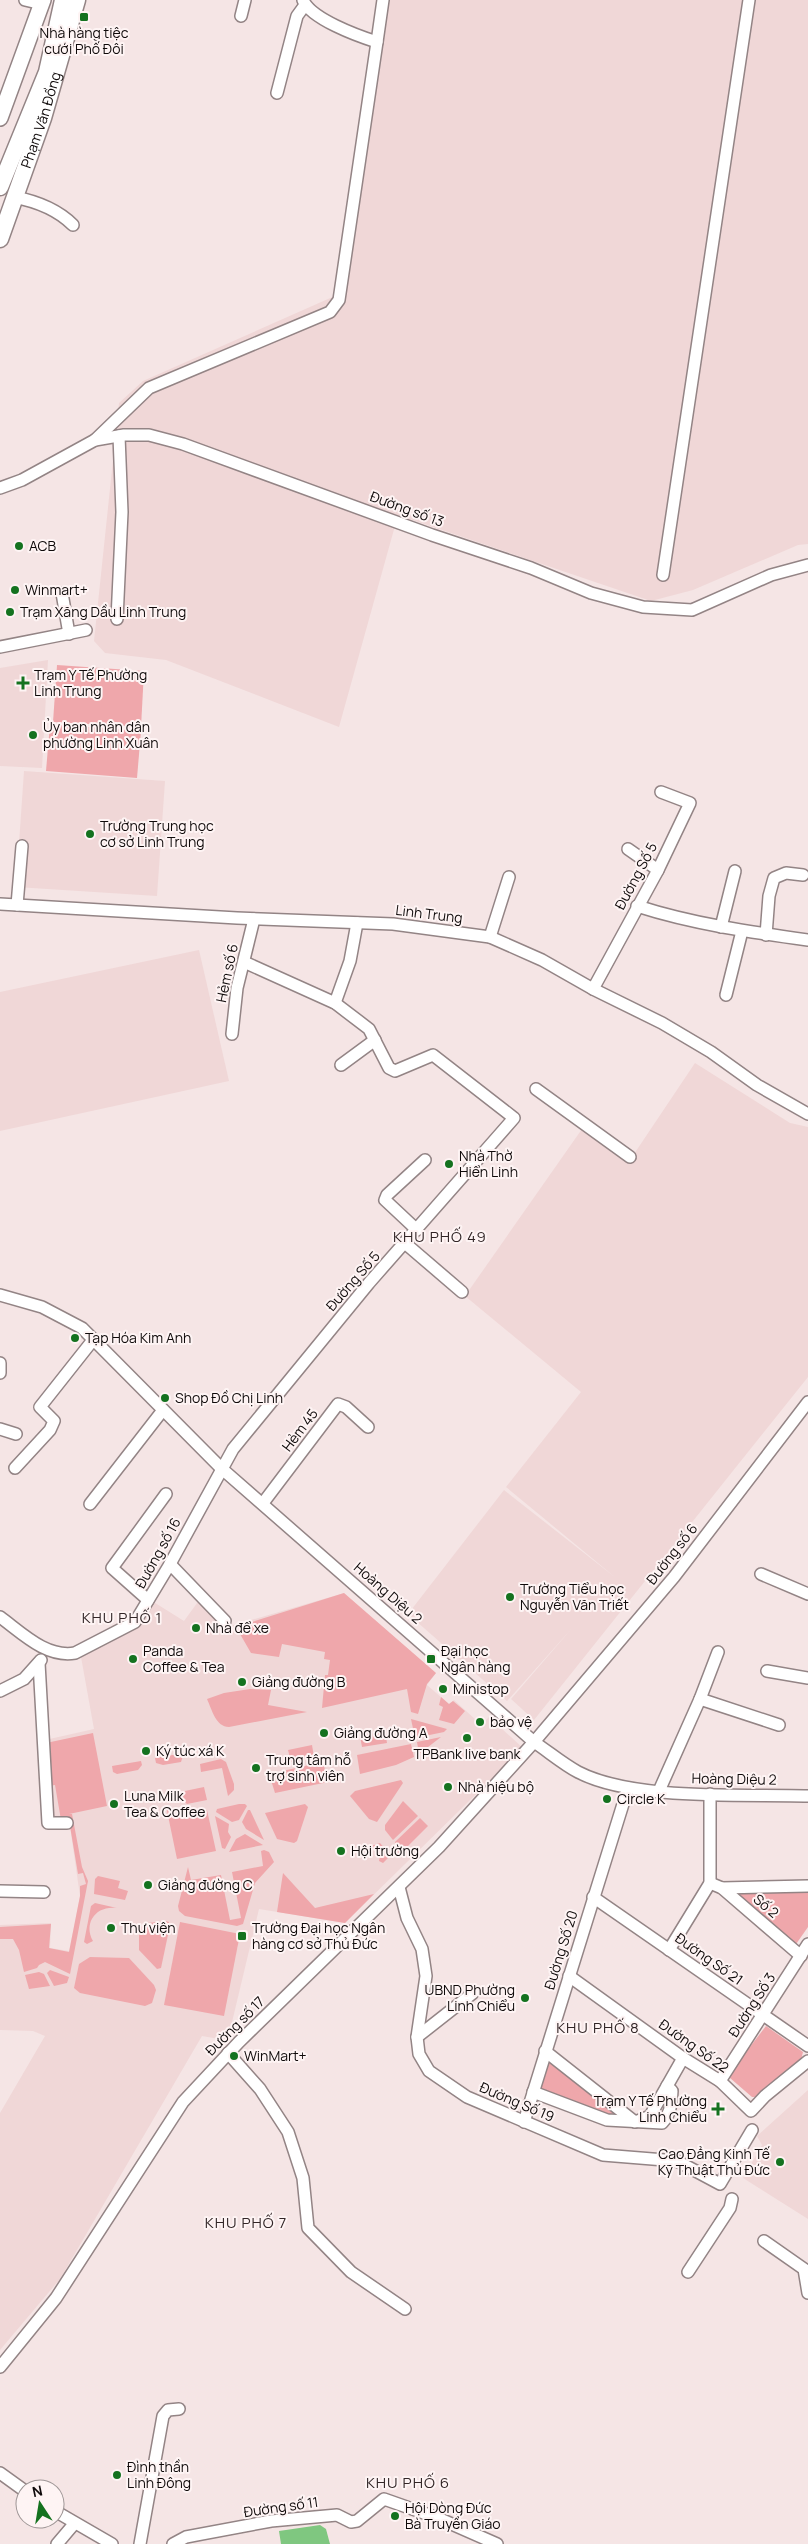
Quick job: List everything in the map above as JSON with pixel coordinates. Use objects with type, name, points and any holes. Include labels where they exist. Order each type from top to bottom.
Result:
[{"type":"highway","name":"Phạm Văn Đồng","points":[[0,187],[47,72],[63,0]]},
{"type":"highway","name":"Phạm Văn Đồng","points":[[0,239],[58,74],[77,0]]},
{"type":"main road","points":[[0,118],[3,99],[42,2]]},
{"type":"street","points":[[25,0],[42,2]]},
{"type":"street","points":[[241,16],[245,0]]},
{"type":"street","points":[[95,440],[149,388],[330,312],[339,300],[383,0]]},
{"type":"street","points":[[662,575],[749,0]]},
{"type":"street","points":[[277,93],[297,16],[304,2],[338,26],[377,42]]},
{"type":"street","points":[[14,197],[31,200],[65,217],[72,225]]},
{"type":"street","name":"Đường số 13","points":[[0,488],[22,480],[95,440],[119,436],[149,435],[183,444],[432,535],[532,568],[591,593],[643,607],[692,610],[772,575],[808,565]]},
{"type":"street","points":[[117,619],[122,512],[119,436]]},
{"type":"street","points":[[62,593],[69,634]]},
{"type":"street","points":[[0,647],[86,630]]},
{"type":"street","name":"Đường Số 5","points":[[593,989],[658,870],[690,803],[661,792]]},
{"type":"street","points":[[18,905],[22,846]]},
{"type":"street","points":[[628,849],[658,870]]},
{"type":"street","points":[[721,927],[735,871]]},
{"type":"street","points":[[766,935],[769,896],[774,878],[786,873],[803,875]]},
{"type":"street","points":[[490,937],[509,877]]},
{"type":"street","name":"Linh Trung","points":[[0,904],[254,919],[393,924],[490,937],[542,960],[593,989],[662,1023],[711,1052],[757,1085],[808,1114]]},
{"type":"street","points":[[637,906],[670,917],[742,931],[808,940]]},
{"type":"street","name":"Hẻm số 6","points":[[232,1034],[238,988],[254,919]]},
{"type":"street","points":[[335,1003],[350,961],[357,923]]},
{"type":"street","points":[[726,995],[742,931]]},
{"type":"street","points":[[244,962],[335,1003],[370,1028],[375,1040],[341,1065]]},
{"type":"street","name":"Đường Số 5","points":[[221,1468],[232,1449],[362,1291],[406,1244],[514,1118],[433,1055],[395,1071],[389,1068],[375,1040]]},
{"type":"street","points":[[536,1089],[630,1156]]},
{"type":"street","points":[[417,1230],[385,1200],[387,1195],[425,1160]]},
{"type":"street","points":[[406,1244],[462,1292]]},
{"type":"street","name":"Hoàng Diệu 2","points":[[0,1296],[42,1307],[82,1328],[221,1468],[534,1742],[579,1772],[628,1788],[710,1794],[808,1796]]},
{"type":"street","points":[[15,1468],[50,1430],[54,1421],[40,1407],[94,1340]]},
{"type":"street","points":[[0,1363],[0,1373]]},
{"type":"street","name":"Đường số 6","points":[[534,1742],[674,1577],[808,1402]]},
{"type":"street","name":"Hẻm 45","points":[[263,1503],[338,1404],[346,1407],[368,1427]]},
{"type":"street","points":[[90,1504],[163,1410]]},
{"type":"street","points":[[0,1429],[16,1434]]},
{"type":"street","name":"Đường số 16","points":[[49,1652],[63,1655],[74,1653],[135,1622],[170,1564],[221,1468]]},
{"type":"street","points":[[148,1600],[112,1568],[166,1494]]},
{"type":"street","points":[[170,1564],[225,1621]]},
{"type":"street","points":[[762,1574],[808,1594]]},
{"type":"street","points":[[0,1617],[49,1652],[24,1679],[0,1691]]},
{"type":"street","points":[[659,1791],[700,1699],[718,1652]]},
{"type":"street","points":[[39,1663],[48,1823],[67,1823]]},
{"type":"street","points":[[767,1671],[808,1678]]},
{"type":"street","points":[[700,1699],[779,1725]]},
{"type":"street","name":"Đường số 17","points":[[0,2367],[56,2298],[183,2102],[228,2053],[399,1887],[461,1823],[534,1742]]},
{"type":"street","name":"Đường Số 20","points":[[524,2122],[628,1788]]},
{"type":"street","points":[[669,1950],[710,1883],[710,1794]]},
{"type":"street","name":"Số 2","points":[[710,1883],[722,1888],[801,1956]]},
{"type":"street","points":[[722,1888],[808,1886]]},
{"type":"street","name":"Đường Số 19","points":[[399,1887],[407,1918],[422,1949],[426,1976],[417,2038],[419,2054],[429,2071],[467,2097],[603,2156],[677,2161],[720,2184],[752,2130]]},
{"type":"street","points":[[0,1891],[44,1892]]},
{"type":"street","name":"Đường Số 21","points":[[593,1897],[808,2046]]},
{"type":"street","name":"Đường Số 3","points":[[720,2081],[808,1944]]},
{"type":"street","name":"Đường Số 22","points":[[569,1976],[683,2058],[720,2081],[751,2111],[765,2096],[808,2061]]},
{"type":"street","points":[[417,2038],[473,1993]]},
{"type":"street","points":[[545,2051],[635,2122]]},
{"type":"street","points":[[228,2053],[260,2088],[288,2132],[303,2178],[308,2228],[351,2272],[404,2309]]},
{"type":"street","points":[[635,2122],[650,2116],[683,2058]]},
{"type":"street","points":[[533,2092],[607,2120],[662,2124],[669,2116],[672,2091],[667,2086]]},
{"type":"street","points":[[688,2272],[730,2208],[732,2199]]},
{"type":"street","points":[[764,2241],[804,2270],[808,2293]]},
{"type":"street","points":[[140,2544],[163,2416],[168,2410],[179,2409]]},
{"type":"street","points":[[0,2474],[15,2484]]},
{"type":"street","name":"Đường số 11","points":[[173,2544],[186,2538],[271,2521],[337,2515],[351,2522],[357,2521],[384,2498],[438,2518],[497,2544]]},
{"type":"street","points":[[65,2518],[112,2544]]},
{"type":"street","points":[[57,2544],[74,2524]]},
{"type":"shaded area","points":[[387,0],[808,0],[808,544],[798,545],[693,590],[651,601],[398,515],[339,727],[166,660],[105,653],[94,641],[119,403],[143,381],[337,295]]},
{"type":"shaded area","points":[[48,660],[42,768],[0,766],[0,668]]},
{"type":"shaded area","points":[[57,665],[144,671],[141,727],[53,722]]},
{"type":"shaded area","points":[[50,724],[141,731],[137,778],[46,771]]},
{"type":"shaded area","name":"Trường Trung học cơ sở Linh Trung","points":[[24,771],[165,781],[157,896],[16,887]]},
{"type":"shaded area","points":[[199,950],[229,1081],[0,1131],[0,992]]},
{"type":"shaded area","points":[[695,1063],[790,1123],[808,1127],[808,1377],[534,1720],[511,1699],[573,1627],[507,1701],[408,1614],[504,1490],[616,1578],[506,1487],[581,1392],[465,1296],[582,1129],[630,1160]]},
{"type":"shaded area","points":[[344,1593],[436,1673],[427,1685],[449,1704],[454,1700],[476,1720],[479,1718],[484,1722],[489,1717],[523,1748],[345,1923],[259,1909],[228,2039],[202,2036],[60,2279],[0,2350],[0,2113],[45,2036],[33,2031],[0,2030],[0,1925],[51,1923],[50,1948],[69,1951],[80,1896],[69,1820],[49,1822],[45,1740],[94,1729],[81,1657],[140,1620],[152,1601],[184,1621],[200,1599],[227,1627]]},
{"type":"shaded area","points":[[344,1593],[436,1673],[427,1684],[418,1714],[411,1712],[407,1689],[322,1708],[325,1675],[328,1675],[330,1660],[324,1659],[325,1652],[282,1644],[279,1657],[251,1653],[240,1634],[239,1626]]},
{"type":"shaded area","points":[[250,1689],[271,1690],[268,1705],[307,1712],[229,1727],[221,1724],[215,1717],[207,1699],[224,1693]]},
{"type":"shaded area","points":[[441,1697],[449,1704],[453,1701],[465,1711],[454,1724],[439,1720],[443,1707],[439,1705]]},
{"type":"shaded area","points":[[411,1719],[447,1729],[444,1732],[415,1738]]},
{"type":"shaded area","points":[[385,1731],[387,1743],[362,1747],[360,1736]]},
{"type":"shaded area","points":[[93,1733],[107,1806],[69,1814],[72,1814],[82,1867],[88,1881],[70,1974],[45,1962],[37,1968],[24,1972],[19,1950],[13,1939],[0,1939],[0,1927],[51,1924],[49,1948],[69,1952],[80,1896],[80,1886],[86,1884],[83,1873],[78,1874],[69,1820],[61,1820],[55,1785],[48,1786],[46,1767],[51,1766],[46,1743]]},
{"type":"shaded area","points":[[441,1737],[419,1754],[417,1742]]},
{"type":"shaded area","points":[[411,1744],[414,1757],[396,1765],[360,1774],[357,1755]]},
{"type":"shaded area","points":[[312,1745],[314,1757],[291,1762],[288,1750]]},
{"type":"shaded area","points":[[184,1753],[181,1762],[163,1765],[156,1763],[155,1758]]},
{"type":"shaded area","points":[[221,1759],[226,1762],[234,1784],[234,1790],[228,1796],[222,1768],[201,1772],[200,1764]]},
{"type":"shaded area","points":[[141,1761],[142,1765],[138,1770],[117,1774],[113,1772],[112,1766]]},
{"type":"shaded area","points":[[323,1762],[328,1782],[275,1793],[269,1774]]},
{"type":"shaded area","points":[[401,1780],[403,1783],[377,1822],[369,1819],[350,1796],[355,1791]]},
{"type":"shaded area","points":[[204,1787],[207,1800],[187,1804],[183,1801],[180,1792]]},
{"type":"shaded area","points":[[403,1801],[418,1816],[393,1840],[385,1830],[385,1825]]},
{"type":"shaded area","points":[[239,1804],[247,1806],[239,1820],[232,1822],[216,1812],[217,1809]]},
{"type":"shaded area","points":[[305,1804],[308,1807],[297,1841],[294,1843],[277,1839],[265,1813]]},
{"type":"shaded area","points":[[166,1806],[169,1806],[175,1816],[207,1810],[216,1851],[177,1859]]},
{"type":"shaded area","points":[[248,1810],[250,1810],[264,1840],[246,1829],[242,1822]]},
{"type":"shaded area","points":[[215,1816],[229,1824],[228,1832],[231,1837],[225,1849],[222,1848]]},
{"type":"shaded area","points":[[420,1818],[428,1826],[397,1857],[395,1842]]},
{"type":"shaded area","points":[[245,1834],[263,1845],[229,1852],[236,1839]]},
{"type":"shaded area","points":[[380,1843],[388,1852],[388,1858],[383,1863],[379,1861],[380,1856],[371,1846]]},
{"type":"shaded area","points":[[261,1851],[269,1852],[274,1862],[255,1883],[243,1924],[237,1926],[185,1916],[179,1911],[178,1906],[188,1867],[191,1880],[221,1875],[230,1920],[241,1918],[232,1872],[263,1866]]},
{"type":"shaded area","points":[[283,1873],[315,1908],[374,1894],[345,1923],[277,1912]]},
{"type":"shaded area","points":[[98,1876],[120,1881],[118,1888],[128,1891],[125,1900],[94,1894],[95,1879]]},
{"type":"shaded area","points":[[722,1888],[808,1891],[808,1927],[794,1947]]},
{"type":"shaded area","points":[[95,1903],[117,1908],[103,1909],[93,1917],[90,1934],[93,1941],[87,1944],[84,1942],[91,1906]]},
{"type":"shaded area","points":[[169,1922],[169,1930],[161,1968],[157,1969],[139,1950],[139,1928],[148,1923]]},
{"type":"shaded area","points":[[180,1922],[240,1934],[224,2016],[164,2005]]},
{"type":"shaded area","points":[[90,1957],[129,1958],[154,1985],[156,1990],[152,2003],[145,2006],[80,1993],[74,1988],[79,1964]]},
{"type":"shaded area","points":[[50,1970],[69,1977],[67,1983],[54,1986],[47,1973]]},
{"type":"shaded area","points":[[39,1972],[44,1974],[50,1986],[29,1989],[25,1975]]},
{"type":"shaded area","points":[[766,2026],[803,2052],[801,2060],[757,2097],[752,2097],[730,2078],[729,2074]]},
{"type":"shaded area","points":[[547,2057],[628,2120],[608,2117],[538,2089]]},
{"type":"shaded area","name":"Cao Đẳng Kinh Tế Kỹ Thuật Thủ Đức","points":[[808,2090],[808,2219],[743,2178],[762,2145],[757,2136]]},
{"type":"shaded area","points":[[320,2525],[326,2529],[330,2544],[281,2544],[279,2531]]},
{"type":"place","name":"Nhà hàng tiệc cưới Phố Đôi","points":[[84,17]]},
{"type":"place","name":"ACB","points":[[19,546]]},
{"type":"place","name":"Winmart+","points":[[15,590]]},
{"type":"place","name":"Trạm Xăng Dầu Linh Trung","points":[[10,612]]},
{"type":"place","name":"Trạm Y Tế Phường Linh Trung","points":[[23,683]]},
{"type":"place","name":"Ủy ban nhân dân phường Linh Xuân","points":[[33,735]]},
{"type":"place","name":"Trường Trung học cơ sở Linh Trung","points":[[90,834]]},
{"type":"place","name":"Nhà Thờ Hiển Linh","points":[[449,1164]]},
{"type":"place","name":"Tạp Hóa Kim Anh","points":[[75,1338]]},
{"type":"place","name":"Shop Đồ Chị Linh","points":[[165,1398]]},
{"type":"place","name":"Trường Tiểu học Nguyễn Văn Triết","points":[[510,1597]]},
{"type":"place","name":"Nhà để xe","points":[[196,1628]]},
{"type":"place","name":"Panda Coffee & Tea","points":[[133,1659]]},
{"type":"place","name":"Đại học Ngân hàng","points":[[431,1659]]},
{"type":"place","name":"Giảng đường B","points":[[242,1682]]},
{"type":"place","name":"Ministop","points":[[443,1689]]},
{"type":"place","name":"bảo vệ","points":[[480,1722]]},
{"type":"place","name":"Giảng đường A","points":[[324,1733]]},
{"type":"place","name":"TPBank live bank","points":[[467,1738]]},
{"type":"place","name":"Ký túc xá K","points":[[146,1751]]},
{"type":"place","name":"Trung tâm hỗ trợ sinh viên","points":[[256,1768]]},
{"type":"place","name":"Nhà hiệu bộ","points":[[448,1787]]},
{"type":"place","name":"Circle K","points":[[607,1799]]},
{"type":"place","name":"Luna Milk Tea & Coffee","points":[[114,1804]]},
{"type":"place","name":"Hội trường","points":[[341,1851]]},
{"type":"place","name":"Giảng đường C","points":[[148,1885]]},
{"type":"place","name":"Thư viện","points":[[111,1928]]},
{"type":"place","name":"Trường Đại học Ngân hàng cơ sở Thủ Đức","points":[[242,1936]]},
{"type":"place","name":"UBND Phường Linh Chiểu","points":[[525,1998]]},
{"type":"place","name":"WinMart+","points":[[234,2056]]},
{"type":"place","name":"Trạm Y Tế Phường Linh Chiểu","points":[[718,2109]]},
{"type":"place","name":"Cao Đẳng Kinh Tế Kỹ Thuật Thủ Đức","points":[[780,2162]]},
{"type":"place","name":"Đình thần Linh Đông","points":[[117,2475]]},
{"type":"place","name":"Hội Dòng Đức Bà Truyền Giáo","points":[[395,2516]]},
{"type":"district","name":"KHU PHỐ 49","points":[[440,1237]]},
{"type":"district","name":"KHU PHỐ 1","points":[[122,1618]]},
{"type":"district","name":"KHU PHỐ 8","points":[[598,2028]]},
{"type":"district","name":"KHU PHỐ 7","points":[[246,2223]]},
{"type":"district","name":"KHU PHỐ 6","points":[[408,2483]]}]
